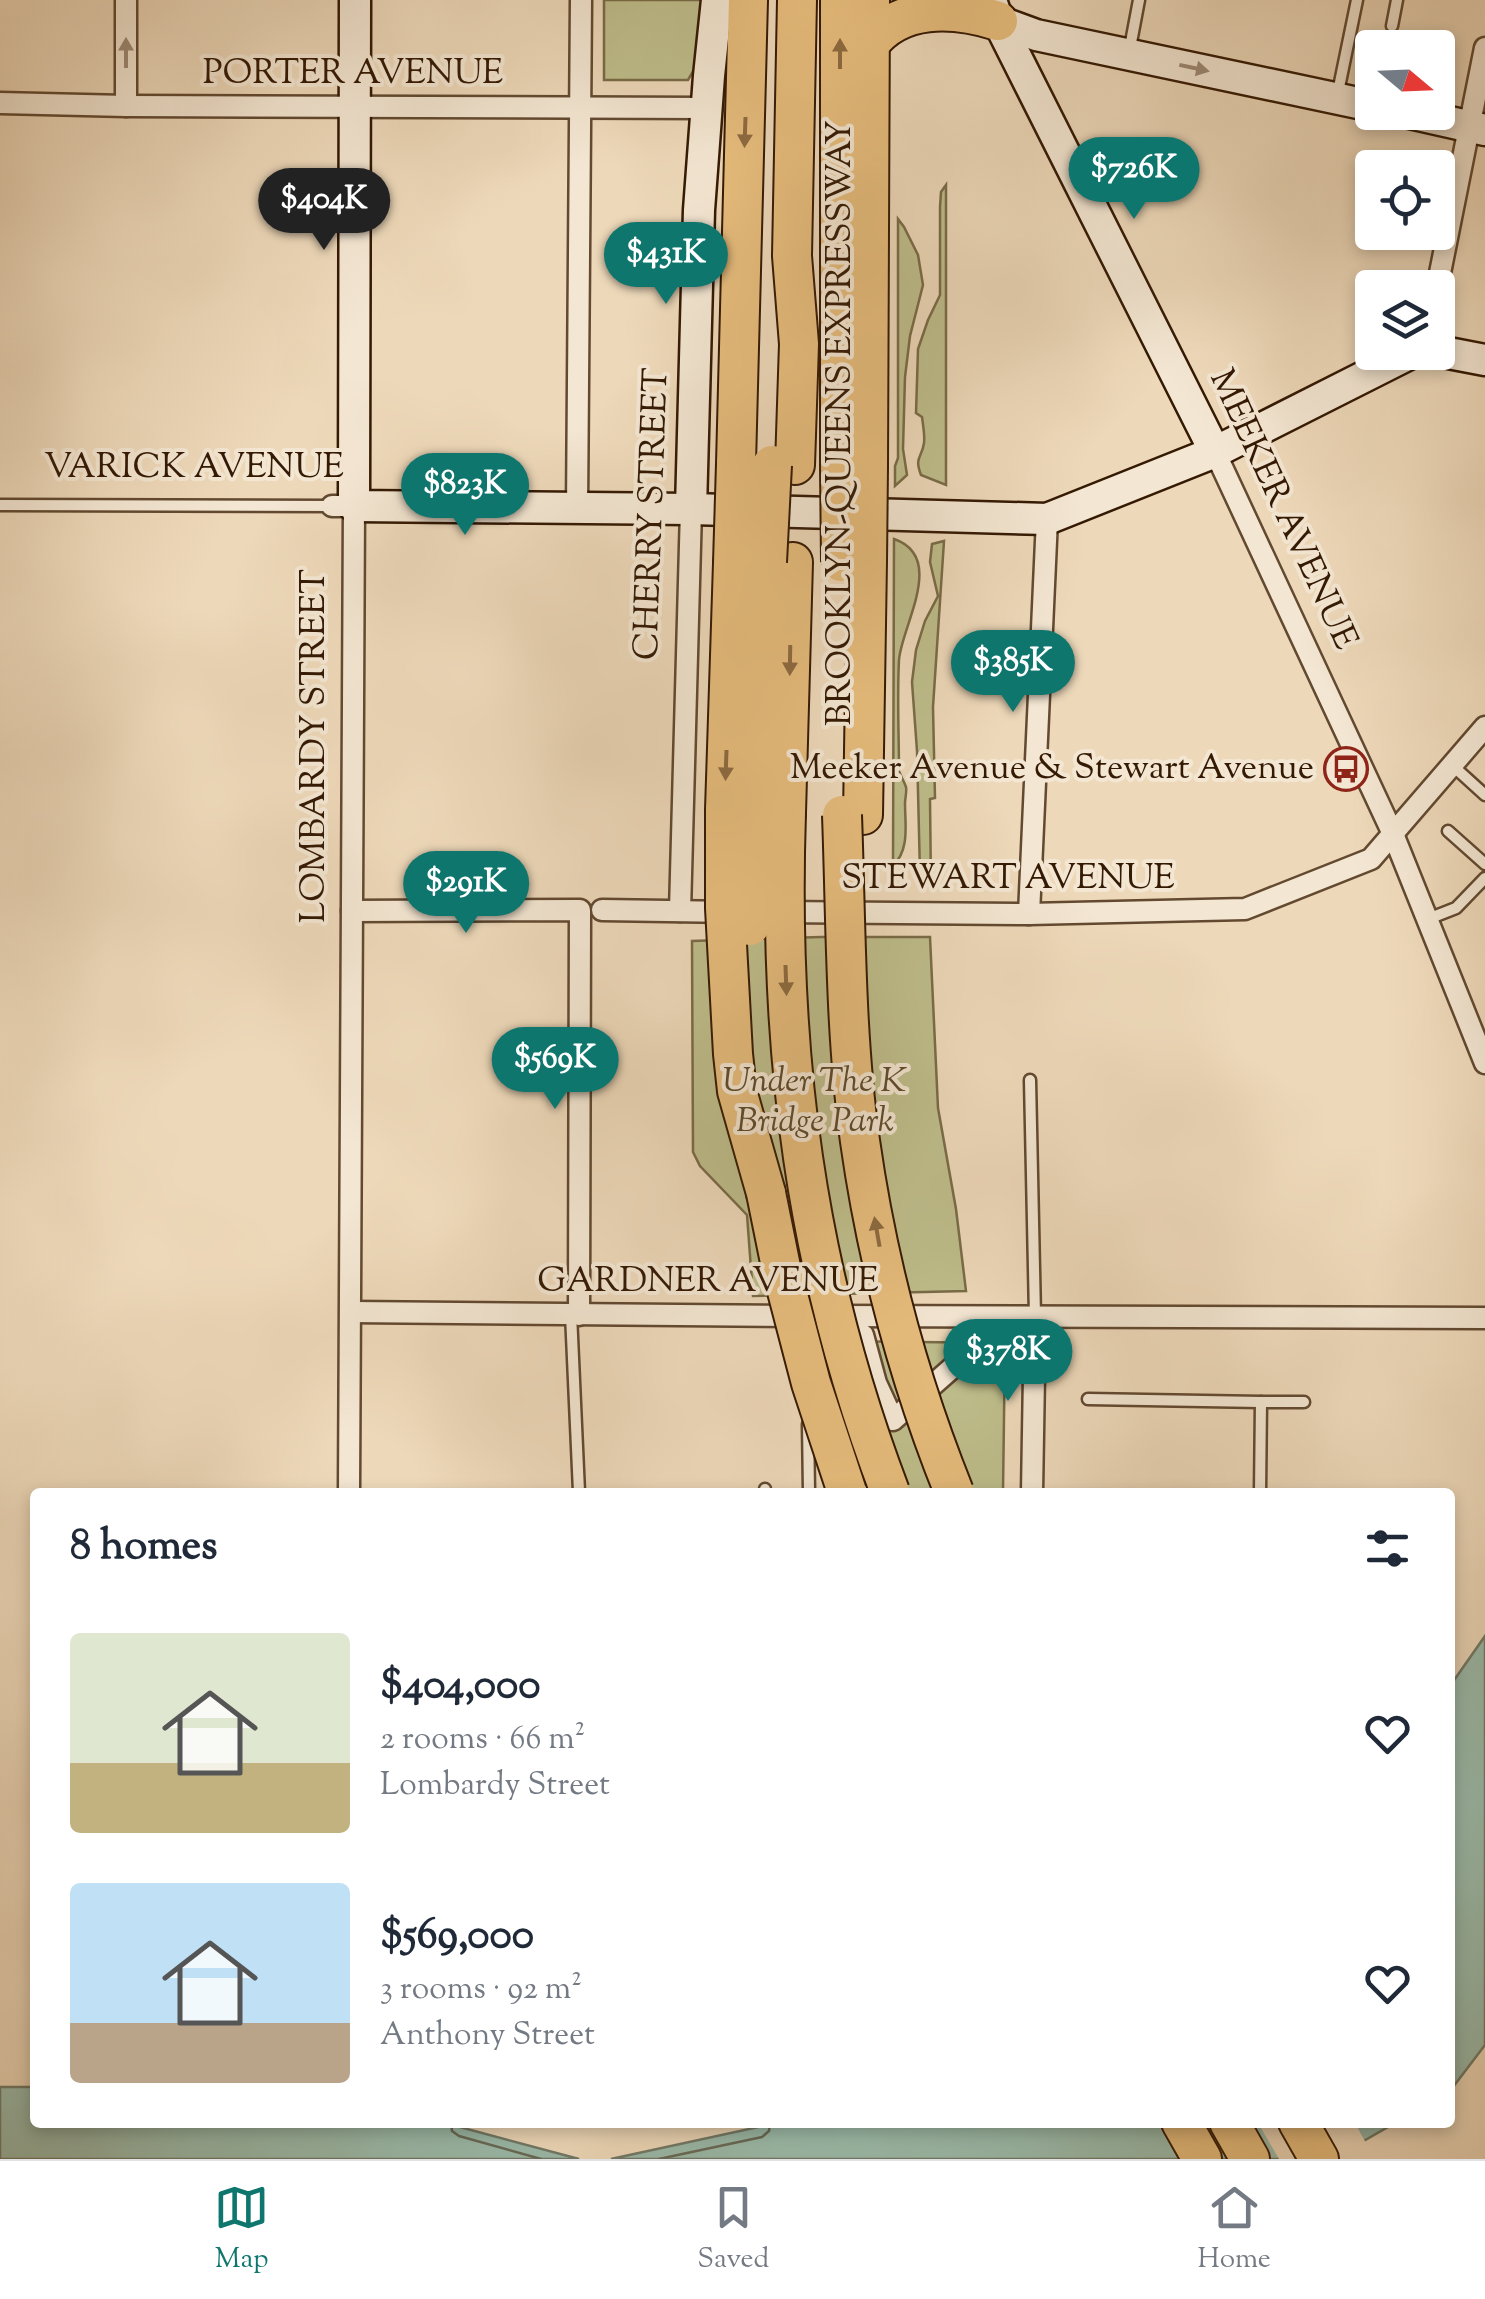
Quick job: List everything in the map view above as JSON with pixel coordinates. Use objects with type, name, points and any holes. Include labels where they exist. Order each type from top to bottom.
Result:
[{"type":"highway","points":[[748,0],[768,465],[755,811],[786,985],[801,1156],[845,1360],[889,1488]]},
{"type":"highway","name":"BROOKLYN-QUEENS EXPRESSWAY","points":[[768,465],[776,342],[792,256],[797,0]]},
{"type":"highway","name":"BROOKLYN-QUEENS EXPRESSWAY","points":[[840,0],[854,466],[849,1003],[860,1141],[880,1251],[916,1386],[953,1488]]},
{"type":"highway","points":[[854,466],[870,0]]},
{"type":"highway","points":[[868,45],[880,31],[907,15],[994,10]]},
{"type":"highway","points":[[755,811],[725,908],[732,1054],[737,1091],[766,1194],[800,1345],[846,1488]]},
{"type":"highway","points":[[1184,2128],[1202,2159]]},
{"type":"highway","points":[[1232,2128],[1250,2159]]},
{"type":"highway","points":[[1301,2128],[1319,2159]]},
{"type":"main road","name":"LOMBARDY STREET","points":[[343,506],[355,0]]},
{"type":"main road","name":"CHERRY STREET","points":[[690,509],[698,247],[706,108],[718,0]]},
{"type":"main road","points":[[994,10],[1036,35],[1355,102]]},
{"type":"main road","name":"MEEKER AVENUE","points":[[994,10],[1215,452]]},
{"type":"main road","points":[[1455,354],[1485,360]]},
{"type":"main road","name":"VARICK AVENUE","points":[[343,506],[690,509],[1047,519],[1215,452],[1377,370]]},
{"type":"street","points":[[126,0],[126,106]]},
{"type":"street","points":[[577,509],[581,0]]},
{"type":"street","points":[[1441,270],[1477,128],[1485,48]]},
{"type":"street","name":"PORTER AVENUE","points":[[0,103],[706,108]]},
{"type":"street","name":"MEEKER AVENUE","points":[[1215,452],[1393,834],[1485,1064]]},
{"type":"street","name":"LOMBARDY STREET","points":[[343,506],[352,911],[349,1488]]},
{"type":"street","name":"CHERRY STREET","points":[[680,911],[690,509]]},
{"type":"street","points":[[1029,914],[1047,519]]},
{"type":"street","name":"STEWART AVENUE","points":[[352,911],[1029,914],[1245,909],[1371,860],[1485,728]]},
{"type":"street","points":[[575,1314],[591,910]]},
{"type":"street","name":"GARDNER AVENUE","points":[[351,1312],[1485,1318]]},
{"type":"street","points":[[808,1316],[808,1404]]},
{"type":"street","points":[[1032,1488],[1035,1317]]},
{"type":"street","points":[[863,1335],[876,1382],[893,1420],[960,1362]]},
{"type":"lane","points":[[1128,54],[1139,0]]},
{"type":"lane","points":[[1336,98],[1357,0]]},
{"type":"lane","points":[[1392,26],[1398,0]]},
{"type":"lane","name":"VARICK AVENUE","points":[[0,505],[343,506]]},
{"type":"lane","points":[[1452,765],[1485,794]]},
{"type":"lane","points":[[1448,831],[1485,864]]},
{"type":"lane","points":[[1427,920],[1456,908],[1485,878]]},
{"type":"lane","points":[[1030,1080],[1035,1317]]},
{"type":"lane","points":[[575,1314],[579,1488]]},
{"type":"lane","points":[[1088,1399],[1304,1402]]},
{"type":"lane","points":[[1260,1488],[1261,1402]]},
{"type":"lane","points":[[808,1404],[809,1488]]},
{"type":"green space","points":[[604,0],[702,0],[695,68],[688,80],[604,80]]},
{"type":"green space","points":[[946,185],[946,485],[921,475],[918,461],[924,433],[922,417],[916,413],[918,349],[940,295],[940,207]]},
{"type":"green space","points":[[898,219],[918,255],[923,285],[905,377],[903,449],[907,475],[895,486],[898,458]]},
{"type":"green space","points":[[894,539],[910,548],[919,576],[899,660],[899,771],[906,789],[906,828],[902,852],[893,866]]},
{"type":"green space","points":[[944,541],[933,707],[935,798],[930,799],[931,888],[920,873],[912,682],[916,650],[938,596],[930,562],[932,544]]},
{"type":"green space","name":"Under The K Bridge Park","points":[[930,937],[938,1108],[966,1291],[753,1296],[747,1215],[700,1166],[693,1152],[692,941]]},
{"type":"green space","points":[[829,1341],[1005,1343],[1003,1488],[833,1488]]},
{"type":"water","points":[[1485,1636],[1485,2045],[1455,2084],[1455,1679]]},
{"type":"water","points":[[0,2087],[30,2087],[30,2128],[464,2128],[579,2159],[0,2159]]},
{"type":"water","points":[[753,2128],[1386,2128],[1332,2159],[611,2159]]},
{"type":"pier","points":[[1261,2128],[1358,2128],[1367,2145],[1342,2159],[1279,2159]]},
{"type":"place","name":"Meeker Avenue & Stewart Avenue","points":[[1346,769]]}]
